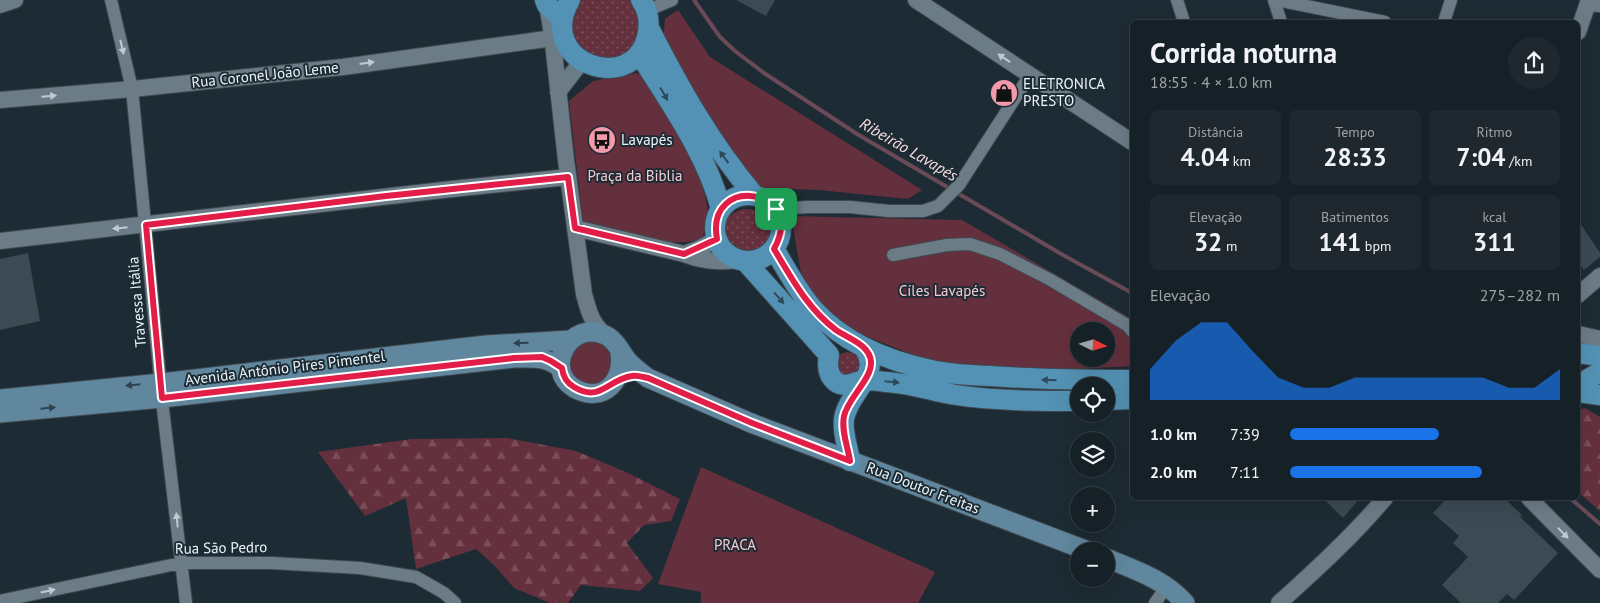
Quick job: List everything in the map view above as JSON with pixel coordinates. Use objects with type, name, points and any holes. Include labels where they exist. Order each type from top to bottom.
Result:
[{"type":"main road","points":[[557,28],[570,0]]},
{"type":"main road","points":[[546,3],[557,28],[577,58],[593,67],[606,68],[618,66],[629,61],[639,53],[646,41],[645,13]]},
{"type":"main road","points":[[645,13],[678,86],[721,153],[754,195]]},
{"type":"main road","points":[[639,53],[701,158],[716,192],[721,209]]},
{"type":"main road","points":[[741,261],[757,261],[774,249],[780,240],[782,229],[776,209],[770,202],[754,195],[734,198],[721,209],[716,219],[715,229],[721,248],[728,255],[741,261],[829,354]]},
{"type":"main road","points":[[774,249],[800,293],[814,311],[836,330],[860,345],[887,357],[932,371],[959,374],[1050,380],[1130,380]]},
{"type":"main road","name":"Avenida Antônio Pires Pimentel","points":[[0,413],[486,345],[574,337],[594,332],[605,334]]},
{"type":"main road","points":[[574,337],[562,354],[563,376],[569,384],[582,392],[592,393],[604,390],[613,384],[621,369],[622,358],[619,348],[605,334]]},
{"type":"main road","points":[[850,461],[843,428],[844,417],[847,407],[864,380],[869,373],[871,364],[870,356],[860,345],[844,342],[835,346],[829,354],[827,365],[830,375],[837,382],[845,385],[855,384],[864,380],[897,382],[979,398],[1023,401],[1070,401]]},
{"type":"main road","name":"Rua Doutor Freitas","points":[[619,348],[632,365],[648,378],[752,423],[1070,544]]},
{"type":"main road","points":[[1580,353],[1600,356]]},
{"type":"main road","name":"Avenida Antônio Pires Pimentel","points":[[0,399],[162,390],[514,358],[542,357],[562,368]]},
{"type":"main road","points":[[1580,384],[1600,372]]},
{"type":"main road","name":"Rua Doutor Freitas","points":[[613,384],[633,376],[648,378]]},
{"type":"main road","points":[[1580,392],[1600,395]]},
{"type":"main road","points":[[1115,400],[1130,399]]},
{"type":"main road","points":[[1115,562],[1147,574],[1167,586],[1186,603]]},
{"type":"street","points":[[0,5],[15,0]]},
{"type":"street","name":"Travessa Itália","points":[[110,0],[132,89],[162,390],[186,603]]},
{"type":"street","points":[[645,13],[672,0]]},
{"type":"street","points":[[916,0],[1130,141]]},
{"type":"street","points":[[1177,0],[1183,20]]},
{"type":"street","points":[[1280,20],[1276,0],[1375,20]]},
{"type":"street","points":[[1445,20],[1450,0]]},
{"type":"street","points":[[1580,28],[1592,4]]},
{"type":"street","points":[[557,28],[558,92],[584,294],[594,325],[605,334]]},
{"type":"street","name":"Rua Coronel João Leme","points":[[0,100],[132,89],[343,67],[529,40],[557,28]]},
{"type":"street","points":[[558,92],[577,58]]},
{"type":"street","points":[[776,209],[850,207],[889,211],[923,211],[938,206],[959,185],[1030,75]]},
{"type":"street","points":[[0,241],[568,177]]},
{"type":"street","points":[[575,228],[684,254],[697,259],[714,262],[741,261]]},
{"type":"street","points":[[684,254],[717,239]]},
{"type":"street","points":[[893,255],[947,245],[970,244],[1000,254],[1049,279],[1130,328]]},
{"type":"street","points":[[1580,293],[1600,276]]},
{"type":"street","points":[[574,337],[582,322],[584,294]]},
{"type":"street","points":[[1580,334],[1600,339]]},
{"type":"street","points":[[1279,603],[1322,565],[1383,500]]},
{"type":"street","points":[[1532,500],[1600,570]]},
{"type":"street","name":"Rua São Pedro","points":[[0,601],[181,563],[272,563],[350,568],[416,577],[444,593],[455,603]]},
{"type":"street","points":[[1155,603],[1167,586]]},
{"type":"green space","points":[[579,0],[632,0],[638,7],[642,30],[630,51],[609,61],[586,55],[571,37],[571,13]]},
{"type":"green space","points":[[678,10],[710,57],[922,190],[908,199],[819,190],[759,188],[725,158],[663,44],[665,19]]},
{"type":"green space","name":"Praça da Biblia","points":[[637,73],[649,79],[697,171],[708,209],[707,224],[702,239],[687,242],[657,241],[583,221],[569,101],[593,81]]},
{"type":"green space","points":[[742,209],[752,209],[764,216],[771,228],[771,238],[764,250],[752,257],[742,257],[734,253],[727,246],[723,238],[723,228],[727,220],[734,213]]},
{"type":"green space","name":"Cíles Lavapés","points":[[791,216],[962,220],[1130,318],[1130,366],[1115,367],[1115,322],[1070,322],[1070,368],[1096,368],[1005,373],[923,359],[851,330],[819,305],[801,273]]},
{"type":"green space","points":[[595,341],[608,348],[612,356],[613,365],[613,371],[597,386],[576,381],[569,366],[570,354],[573,349]]},
{"type":"green space","points":[[847,352],[855,354],[859,359],[861,373],[844,382],[832,363],[838,355]]},
{"type":"green space","points":[[1585,408],[1600,417],[1600,511],[1580,494],[1580,409]]},
{"type":"green space","points":[[507,438],[576,451],[628,473],[680,499],[671,521],[644,525],[627,543],[653,578],[640,591],[581,585],[568,603],[550,603],[514,588],[495,566],[476,549],[416,569],[406,498],[365,516],[318,452],[412,439]]},
{"type":"green space","name":"PRACA","points":[[701,467],[935,572],[918,603],[701,603],[701,592],[658,584]]},
{"type":"building","points":[[736,0],[775,0],[766,16]]},
{"type":"building","points":[[1580,223],[1600,253],[1600,257],[1584,270],[1580,265]]},
{"type":"building","points":[[28,253],[40,321],[0,330],[0,259]]},
{"type":"building","points":[[1325,500],[1358,500],[1343,518]]},
{"type":"building","points":[[1445,500],[1506,500],[1522,515],[1520,517],[1558,553],[1514,600],[1507,594],[1498,603],[1461,603],[1442,585],[1468,557],[1453,543],[1459,536],[1433,513]]},
{"type":"waterway","name":"Ribeirão Lavapés","points":[[694,0],[720,37],[764,73],[857,134],[1063,255],[1130,292]]},
{"type":"waterway","name":"Ribeirão Lavapés","points":[[1572,500],[1600,524]]},
{"type":"place","name":"ELETRONICA PRESTO","points":[[1004,93]]},
{"type":"place","name":"Lavapés","points":[[602,140]]},
{"type":"route","points":[[568,177],[575,228],[684,254],[717,239],[716,219],[727,202],[734,198],[754,195],[770,202],[776,209],[782,229],[780,240],[774,249],[800,293],[814,311],[836,330],[865,348],[870,356],[869,373],[847,407],[844,417],[843,428],[850,461],[752,423],[648,378],[633,376],[624,378],[604,390],[592,393],[582,392],[569,384],[563,376],[562,368],[542,357],[514,358],[370,373],[162,398],[146,225],[386,196],[568,177]]}]
